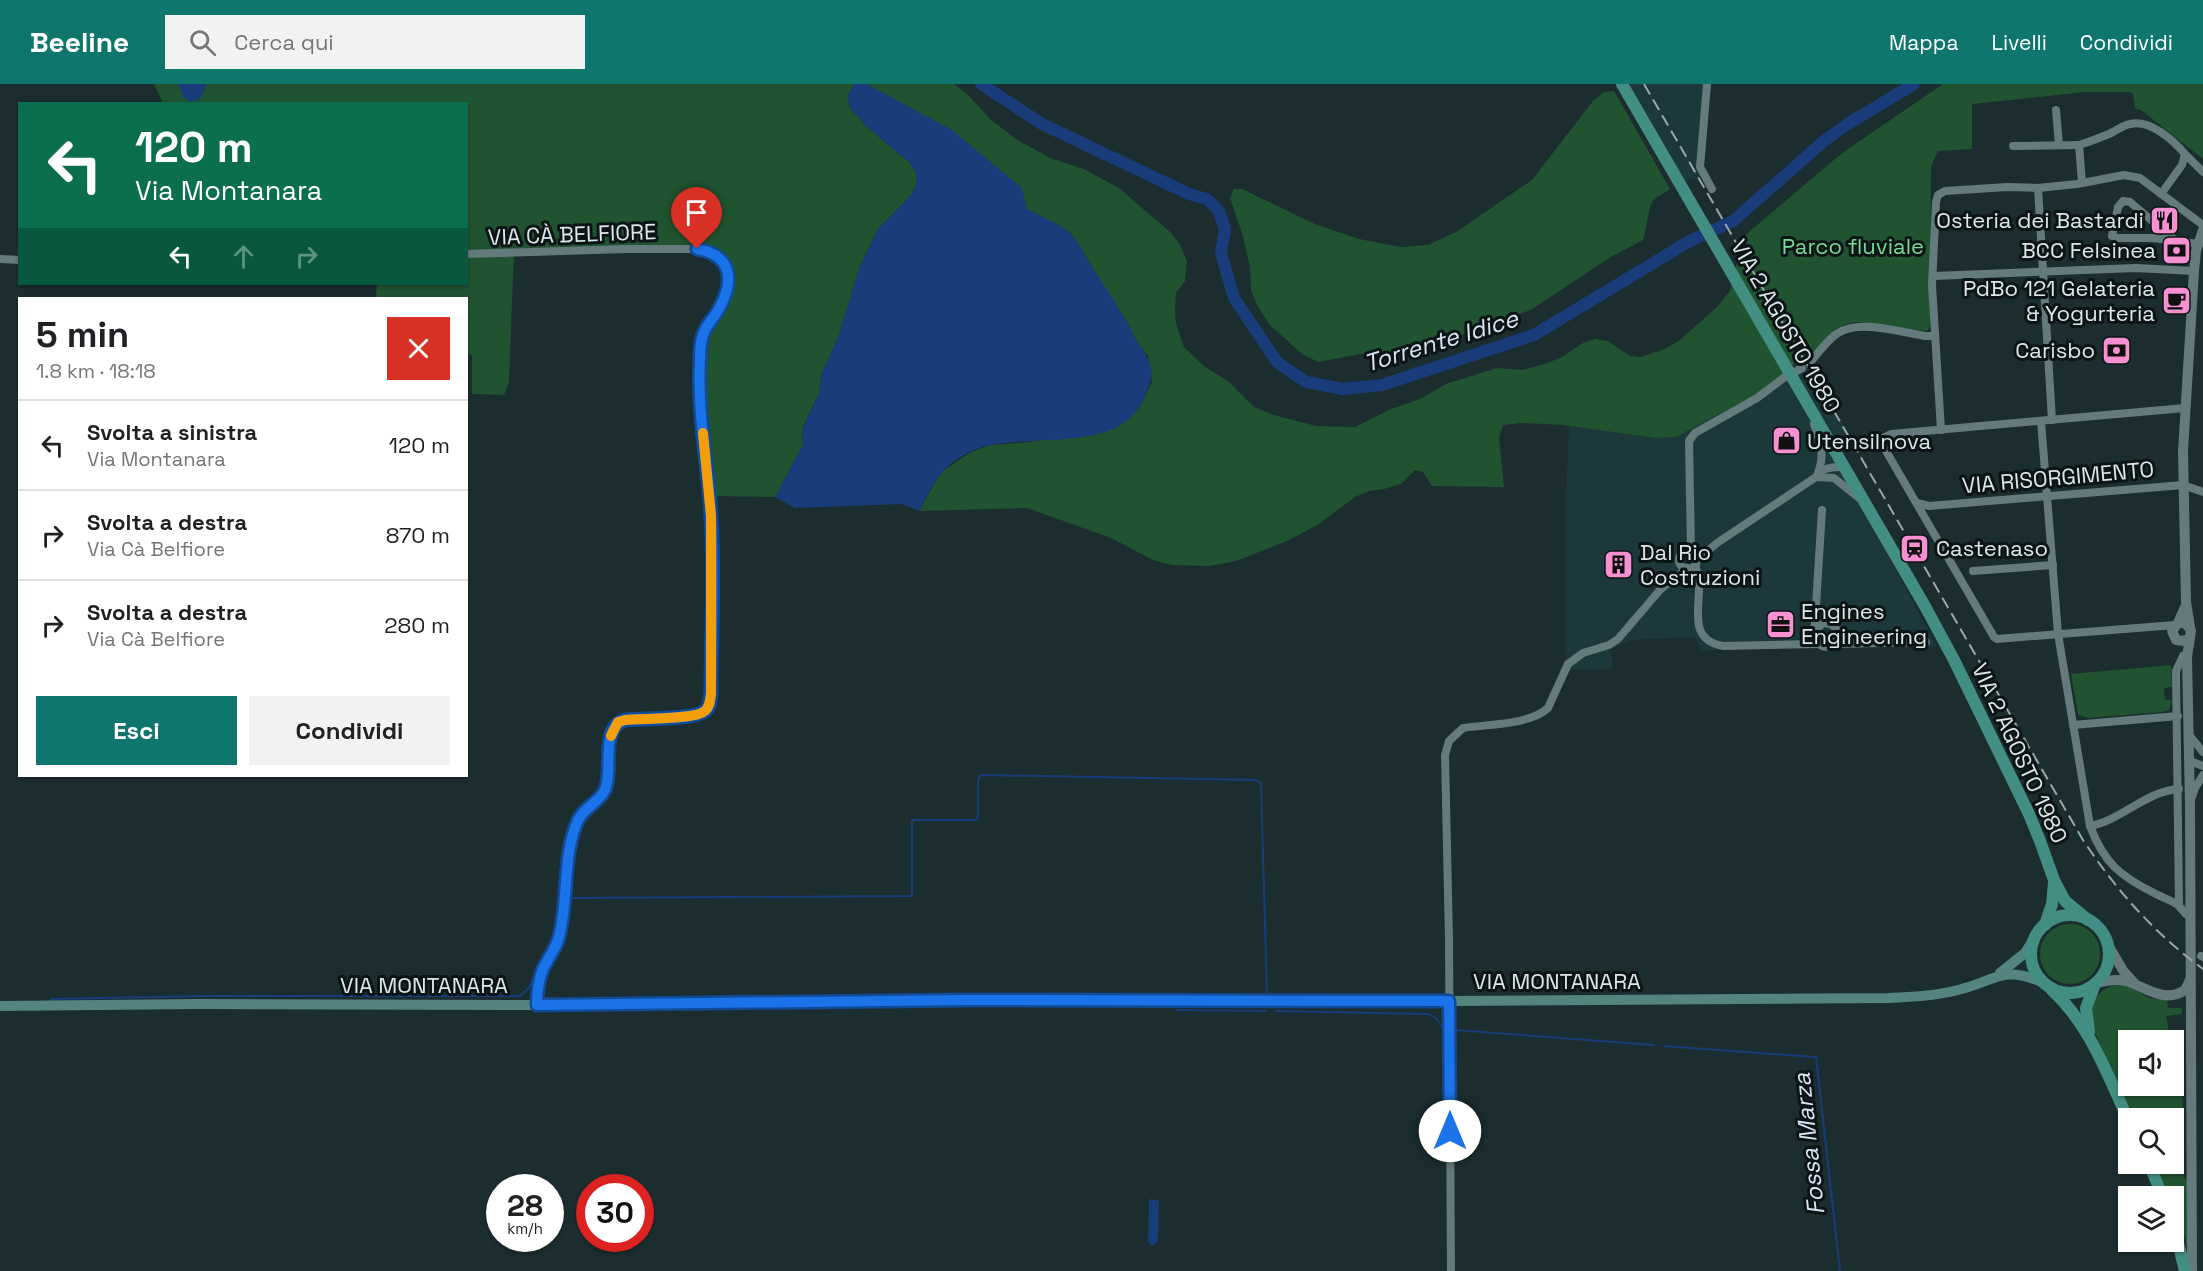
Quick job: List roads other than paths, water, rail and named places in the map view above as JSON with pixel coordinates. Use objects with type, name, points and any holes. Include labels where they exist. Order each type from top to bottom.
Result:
[{"type":"main road","name":"VIA 2 AGOSTO 1980","points":[[1622,84],[1954,660],[2029,814],[2054,880],[2065,901],[2088,920]]},
{"type":"main road","name":"VIA 2 AGOSTO 1980","points":[[2045,925],[2052,904],[2054,880]]},
{"type":"main road","points":[[2090,1036],[2086,1008],[2096,983],[2107,965],[2108,945],[2101,931],[2088,920],[2078,916],[2066,916],[2045,925],[2035,937],[2032,946],[2033,965],[2045,984],[2069,1008],[2090,1036],[2123,1108]]},
{"type":"main road","name":"VIA MONTANARA","points":[[1996,976],[2025,953],[2035,937]]},
{"type":"main road","name":"VIA MONTANARA","points":[[0,1006],[537,1005],[966,1000],[1449,1001],[1915,997],[1961,989],[1996,976],[2020,974],[2045,984]]},
{"type":"main road","points":[[2045,984],[2058,992],[2077,993],[2096,983]]},
{"type":"main road","points":[[2180,1252],[2185,1271]]},
{"type":"street","points":[[1707,84],[1700,167],[1712,189]]},
{"type":"street","points":[[2056,110],[2059,145]]},
{"type":"street","points":[[2013,146],[2079,145],[2128,124],[2139,123],[2151,126],[2177,145],[2203,172]]},
{"type":"street","points":[[2079,145],[2082,183]]},
{"type":"street","points":[[2161,194],[2182,165],[2185,154]]},
{"type":"street","points":[[1941,430],[1934,336],[1933,276],[1935,212],[1938,195],[1945,191],[2007,187],[2038,188],[2124,175],[2140,178],[2203,225]]},
{"type":"street","points":[[2038,188],[2052,420]]},
{"type":"street","points":[[2176,241],[2130,202],[2123,201],[2118,207],[2112,236],[2198,244]]},
{"type":"street","points":[[2192,1271],[2190,761],[2187,670],[2190,632],[2186,602],[2183,485],[2185,408],[2194,272],[2198,244],[2203,230]]},
{"type":"street","name":"VIA CÀ BELFIORE","points":[[468,254],[697,249],[717,256],[724,262],[728,272],[725,298],[705,330],[700,361],[702,422],[711,516],[711,694],[709,706],[705,711],[693,716],[625,720],[618,722],[614,727],[611,735],[608,780],[605,790],[597,801],[580,816],[572,834],[559,935],[543,970],[537,1005]]},
{"type":"street","points":[[0,258],[18,260]]},
{"type":"street","points":[[1933,276],[2136,268],[2194,272]]},
{"type":"street","points":[[1812,360],[1833,336],[1849,328],[1860,326],[1934,336]]},
{"type":"street","points":[[1785,377],[1757,398],[1695,433],[1689,441],[1692,538],[1690,560],[1698,576],[1697,620],[1705,637],[1716,645],[1817,644],[1827,647],[1834,644],[1926,642]]},
{"type":"street","points":[[1807,404],[1823,447],[1823,460],[1817,475]]},
{"type":"street","points":[[2185,408],[1892,434],[1883,438],[1882,444],[1997,639],[2152,628],[2185,623],[2190,632]]},
{"type":"street","points":[[2041,421],[2058,634],[2090,826],[2099,847],[2114,867],[2127,879],[2179,906],[2191,916]]},
{"type":"street","points":[[1451,1271],[1445,781],[1445,755],[1449,741],[1463,728],[1525,720],[1543,713],[1551,702],[1568,664],[1583,653],[1609,645],[1618,639],[1647,603],[1690,560],[1825,469],[1844,467]]},
{"type":"street","points":[[1828,476],[1844,467]]},
{"type":"street","points":[[1817,475],[1828,476],[1841,482],[1867,506]]},
{"type":"street","name":"VIA RISORGIMENTO","points":[[1916,503],[1929,506],[2183,485],[2203,492]]},
{"type":"street","points":[[1817,644],[1814,638],[1822,510]]},
{"type":"street","points":[[1973,571],[2053,565]]},
{"type":"street","points":[[2186,602],[2172,631],[2187,670]]},
{"type":"street","points":[[1815,631],[1823,623],[1834,627],[1838,637],[1834,644]]},
{"type":"street","points":[[2152,628],[2182,642],[2190,632]]},
{"type":"street","points":[[2179,906],[2176,671],[2183,656]]},
{"type":"street","points":[[2073,725],[2178,716]]},
{"type":"street","points":[[2189,735],[2203,752]]},
{"type":"street","points":[[2190,761],[2203,757]]},
{"type":"street","points":[[2190,761],[2203,766]]},
{"type":"street","points":[[2190,806],[2194,788],[2203,775]]},
{"type":"street","points":[[2090,826],[2110,820],[2160,792],[2179,789]]},
{"type":"street","points":[[2147,890],[2165,892],[2179,887]]},
{"type":"street","points":[[2108,945],[2124,972],[2135,984]]},
{"type":"street","points":[[2096,983],[2114,979],[2135,984],[2155,994],[2173,995],[2185,990],[2190,980]]},
{"type":"water","points":[[178,84],[207,84],[200,99],[191,102],[184,98]]},
{"type":"water","points":[[854,84],[867,84],[952,130],[1022,188],[1027,209],[1062,227],[1074,237],[1129,325],[1151,367],[1151,378],[1147,391],[1130,418],[1112,429],[1090,436],[1015,442],[972,451],[961,456],[946,469],[934,483],[919,511],[902,504],[795,508],[775,497],[803,445],[802,430],[819,393],[822,373],[838,338],[860,266],[878,229],[912,194],[916,185],[916,173],[909,162],[867,127],[850,108],[848,95]]},
{"type":"water","points":[[1149,1200],[1159,1201],[1158,1242],[1152,1246],[1148,1241]]},
{"type":"waterway","name":"Torrente Idice","points":[[981,84],[1042,124],[1189,194],[1207,199],[1219,211],[1225,229],[1221,253],[1234,298],[1277,362],[1306,382],[1343,389],[1382,385],[1534,335],[1688,242],[1733,221],[1824,141],[1914,84]]},
{"type":"waterway","points":[[570,898],[912,896],[912,820],[976,820],[978,782],[979,777],[983,775],[1256,780],[1261,783],[1267,995]]},
{"type":"waterway","points":[[568,837],[572,820],[582,808]]},
{"type":"waterway","points":[[51,999],[205,996],[520,996],[528,989],[556,930],[560,894]]},
{"type":"waterway","name":"Fossa Marza","points":[[1177,1010],[1266,1011]]},
{"type":"waterway","name":"Fossa Marza","points":[[1276,1011],[1429,1014],[1436,1018],[1445,1031]]},
{"type":"waterway","name":"Fossa Marza","points":[[1456,1030],[1654,1045]]},
{"type":"waterway","name":"Fossa Marza","points":[[1664,1046],[1816,1057],[1840,1271]]},
{"type":"railway","points":[[1644,84],[2083,840],[2137,910],[2203,969]]},
{"type":"place","name":"Osteria dei Bastardi","points":[[2165,220]]},
{"type":"place","name":"BCC Felsinea","points":[[2177,250]]},
{"type":"place","name":"PdBo 121 Gelateria & Yogurteria","points":[[2176,301]]},
{"type":"place","name":"Carisbo","points":[[2116,350]]},
{"type":"place","name":"Utensilnova","points":[[1786,441]]},
{"type":"place","name":"Castenaso","points":[[1915,548]]},
{"type":"place","name":"Dal Rio Costruzioni","points":[[1619,565]]},
{"type":"place","name":"Engines Engineering","points":[[1780,624]]},
{"type":"park label","name":"Parco fluviale","points":[[1853,246]]}]
